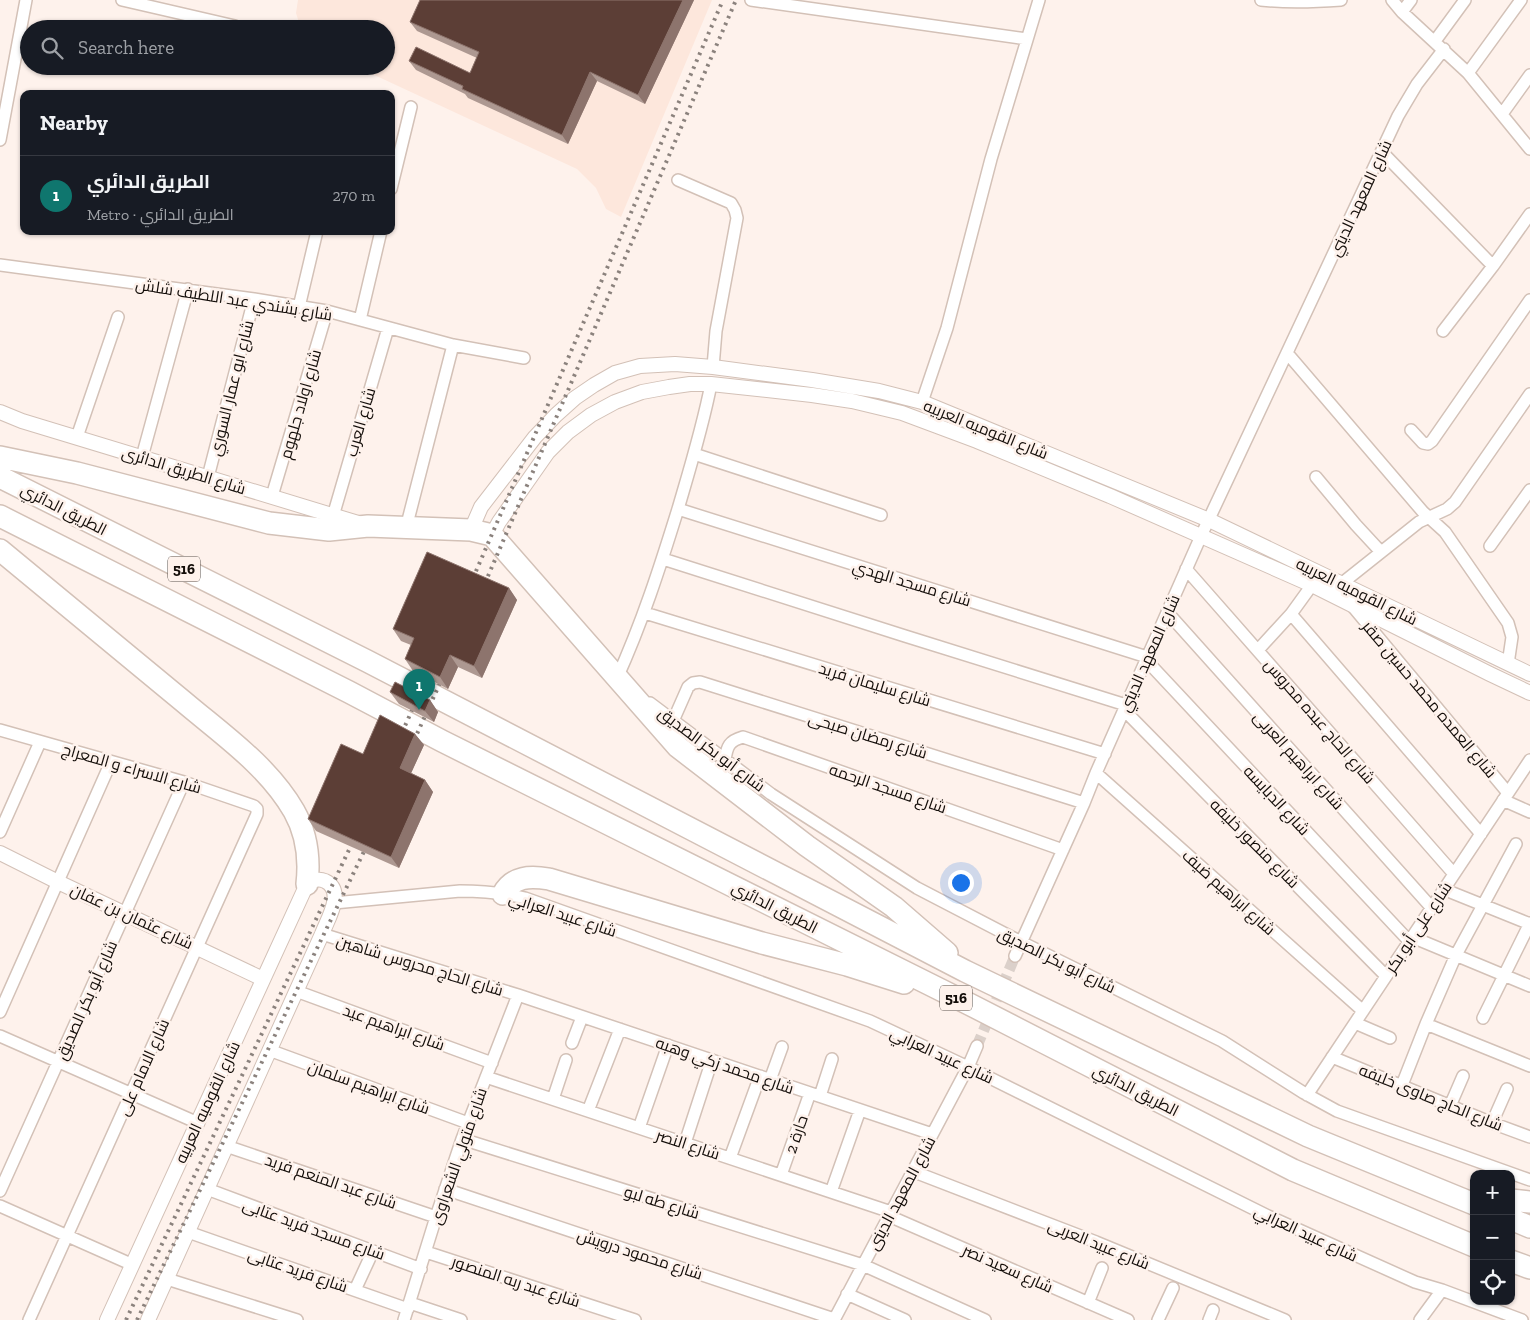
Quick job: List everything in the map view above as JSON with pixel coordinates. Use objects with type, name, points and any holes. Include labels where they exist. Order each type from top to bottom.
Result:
[{"type":"highway","points":[[0,457],[77,474],[270,523],[331,523],[471,530],[492,535],[678,747],[807,846],[894,908],[918,927],[965,971]]},
{"type":"highway","name":"الطريق الدائري","points":[[0,477],[367,661],[965,971],[1308,1136],[1464,1196]]},
{"type":"highway","name":"الطريق الدائري","points":[[0,516],[442,741],[969,1004],[1293,1170],[1470,1244]]},
{"type":"highway","points":[[0,550],[100,631],[260,766],[289,804],[300,823],[308,853],[307,884]]},
{"type":"highway","points":[[503,894],[508,886],[517,880],[527,877],[549,878],[762,944],[847,965],[969,1004]]},
{"type":"highway","points":[[1515,1200],[1530,1202]]},
{"type":"highway","points":[[1515,1221],[1530,1227]]},
{"type":"highway","points":[[1515,1262],[1530,1268]]},
{"type":"street","points":[[22,20],[26,0]]},
{"type":"street","points":[[122,0],[209,20]]},
{"type":"street","points":[[751,0],[805,4],[1027,39]]},
{"type":"street","points":[[922,402],[947,328],[991,159],[1040,0]]},
{"type":"street","points":[[1261,0],[1280,2],[1341,0]]},
{"type":"street","points":[[1392,0],[1402,12],[1468,73],[1530,149]]},
{"type":"street","points":[[1402,12],[1411,0]]},
{"type":"street","points":[[1435,41],[1465,0]]},
{"type":"street","points":[[1468,73],[1521,0]]},
{"type":"street","points":[[0,140],[20,32]]},
{"type":"street","name":"شارع المعهد الديني","points":[[1015,956],[1084,804],[1146,658],[1201,536],[1398,116],[1416,84],[1444,50]]},
{"type":"street","points":[[1502,114],[1530,74]]},
{"type":"street","points":[[395,173],[411,107]]},
{"type":"street","points":[[1382,152],[1493,266]]},
{"type":"street","points":[[678,180],[731,203],[737,218],[716,331],[713,367]]},
{"type":"street","points":[[1443,332],[1530,214]]},
{"type":"street","points":[[299,307],[316,235]]},
{"type":"street","points":[[360,320],[380,235]]},
{"type":"street","name":"شارع بشندي عبد اللطيف شلش","points":[[0,267],[254,298],[327,311],[453,345],[524,358]]},
{"type":"street","points":[[142,457],[188,289]]},
{"type":"street","name":"شارع ابو عمار السوري","points":[[208,477],[254,298]]},
{"type":"street","points":[[1411,430],[1423,443],[1428,444],[1432,442],[1530,300]]},
{"type":"street","name":"شارع اولاد جلهوم","points":[[272,496],[327,311]]},
{"type":"street","points":[[77,437],[118,317]]},
{"type":"street","name":"شارع العرب","points":[[331,523],[388,328]]},
{"type":"street","points":[[406,528],[453,345]]},
{"type":"street","points":[[1287,353],[1428,517],[1445,532],[1508,623],[1512,638],[1508,664]]},
{"type":"street","name":"شارع القوميه العربيه","points":[[471,530],[482,507],[535,437],[575,398],[615,374],[640,366],[675,364],[812,380],[879,391],[922,402],[1209,520],[1530,674]]},
{"type":"street","points":[[616,678],[645,613],[663,558],[694,454],[711,384]]},
{"type":"street","name":"شارع القوميه العربيه","points":[[492,535],[548,452],[568,432],[616,402],[642,392],[669,387],[711,384],[828,397],[902,414],[977,441],[1110,496],[1312,585],[1530,692]]},
{"type":"street","points":[[1328,593],[1419,522],[1447,509],[1455,502],[1530,394]]},
{"type":"street","name":"شارع الطريق الدائرى","points":[[0,412],[22,421],[272,496],[331,523]]},
{"type":"street","points":[[694,454],[881,515]]},
{"type":"street","points":[[1316,477],[1381,552]]},
{"type":"street","points":[[1490,546],[1530,490]]},
{"type":"street","name":"شارع مسجد الهدي","points":[[678,509],[1146,658]]},
{"type":"street","points":[[663,558],[1125,708]]},
{"type":"street","name":"شارع الحاج عبده محروس","points":[[1186,569],[1454,874]]},
{"type":"street","points":[[1258,650],[1291,614],[1312,585]]},
{"type":"street","name":"شارع العمده محمد حسين صقر","points":[[1352,605],[1506,796]]},
{"type":"street","name":"شارع ابراهيم العربى","points":[[1167,612],[1432,907]]},
{"type":"street","name":"شارع سليمان فريد","points":[[645,613],[1105,754]]},
{"type":"street","points":[[1291,614],[1481,834]]},
{"type":"street","name":"شارع الدبايسه","points":[[1146,658],[1410,939]]},
{"type":"street","name":"شارع أبو بكر الصديق","points":[[616,678],[771,794],[917,888],[1021,942],[1222,1041],[1307,1095],[1336,1111],[1530,1180]]},
{"type":"street","name":"شارع رمضان صبحى","points":[[673,721],[688,687],[693,683],[700,682],[1084,804]]},
{"type":"street","name":"شارع منصور خليفه","points":[[1125,708],[1386,976]]},
{"type":"street","name":"شارع الاسراء و المعراج","points":[[0,730],[184,782],[254,806],[257,809],[257,814]]},
{"type":"street","name":"شارع مسجد الرحمه","points":[[724,760],[727,748],[733,740],[743,737],[1063,850]]},
{"type":"street","points":[[0,832],[40,742]]},
{"type":"street","points":[[0,1012],[111,762]]},
{"type":"street","name":"شارع على أبو بكر","points":[[1307,1095],[1443,889],[1528,767]]},
{"type":"street","name":"شارع ابراهيم ضيف","points":[[1096,773],[1363,1010]]},
{"type":"street","name":"شارع أبو بكر الصديق","points":[[0,1191],[184,782]]},
{"type":"street","points":[[1506,796],[1530,812]]},
{"type":"street","name":"شارع الامام على","points":[[29,1320],[257,814]]},
{"type":"street","points":[[1402,1086],[1456,955],[1516,844]]},
{"type":"street","name":"شارع عثمان بن عفان","points":[[0,853],[263,979]]},
{"type":"street","points":[[148,1320],[322,934],[334,903],[335,895],[333,888],[328,882],[313,880],[307,884]]},
{"type":"street","name":"شارع القوميه العربيه","points":[[107,1320],[307,884]]},
{"type":"street","points":[[1443,889],[1530,923],[1483,1018]]},
{"type":"street","name":"شارع عبيد العرابي","points":[[334,903],[460,891],[477,891],[525,898],[870,1021],[968,1066],[1268,1216],[1415,1282],[1522,1320]]},
{"type":"street","name":"شارع الحاج محروس شاهين","points":[[322,934],[518,995]]},
{"type":"street","points":[[1410,939],[1456,955],[1530,986]]},
{"type":"street","name":"شارع ابراهيم عيد","points":[[296,991],[492,1063]]},
{"type":"street","name":"شارع محمد زكي وهبه","points":[[518,995],[932,1134]]},
{"type":"street","name":"شارع متولي الشعراوى","points":[[408,1310],[462,1139],[518,995]]},
{"type":"street","points":[[572,1043],[582,1017]]},
{"type":"street","points":[[1355,1023],[1390,1038]]},
{"type":"street","points":[[1426,1024],[1530,1066]]},
{"type":"street","points":[[588,1111],[620,1029]]},
{"type":"street","points":[[0,1036],[198,1123]]},
{"type":"street","points":[[639,1128],[668,1045]]},
{"type":"street","points":[[968,1066],[977,1046]]},
{"type":"street","points":[[730,1158],[765,1078],[782,1047]]},
{"type":"street","name":"شارع ابراهيم سلمان","points":[[269,1050],[468,1123]]},
{"type":"street","name":"شارع الحاج صاوى خليفه","points":[[1332,1057],[1530,1137]]},
{"type":"street","name":"حارة 2","points":[[781,1175],[832,1059]]},
{"type":"street","points":[[552,1099],[566,1060]]},
{"type":"street","points":[[685,1143],[712,1060]]},
{"type":"street","name":"شارع المعهد الدينى","points":[[834,1319],[968,1066]]},
{"type":"street","points":[[1450,1106],[1463,1076]]},
{"type":"street","name":"شارع النصر","points":[[486,1077],[781,1175],[890,1214]]},
{"type":"street","points":[[1492,1123],[1507,1089]]},
{"type":"street","points":[[831,1192],[860,1110]]},
{"type":"street","name":"شارع طه لبو","points":[[462,1139],[863,1265],[984,1320]]},
{"type":"street","name":"شارع عبد المنعم فريد","points":[[226,1146],[436,1217]]},
{"type":"street","name":"شارع عبيد العربى","points":[[912,1171],[1096,1242],[1257,1315],[1285,1320]]},
{"type":"street","name":"شارع مسجد فريد عتابى","points":[[207,1189],[421,1269]]},
{"type":"street","name":"شارع محمود درويش","points":[[445,1189],[834,1319]]},
{"type":"street","points":[[0,1206],[133,1265]]},
{"type":"street","name":"شارع سعيد نصر","points":[[890,1214],[1088,1302],[1114,1317],[1128,1320]]},
{"type":"street","name":"شارع فريد عتابى","points":[[188,1232],[408,1310],[461,1320]]},
{"type":"street","points":[[356,1290],[373,1251]]},
{"type":"street","name":"شارع عبد ربه المنصور","points":[[426,1252],[635,1320]]},
{"type":"street","points":[[1088,1302],[1102,1268]]},
{"type":"street","points":[[167,1279],[297,1320]]},
{"type":"street","points":[[1158,1320],[1173,1288]]},
{"type":"street","points":[[1420,1320],[1442,1290]]},
{"type":"street","points":[[848,1294],[905,1320]]},
{"type":"shaded area","points":[[298,0],[712,0],[621,217],[606,209],[596,188],[577,169],[374,75],[395,75],[395,20],[298,20],[296,13]]},
{"type":"building","points":[[420,0],[683,0],[638,95],[590,72],[562,135],[462,89],[463,86],[409,61],[416,47],[470,73],[479,52],[410,22]]},
{"type":"building","points":[[427,552],[509,588],[474,666],[450,655],[440,677],[405,659],[414,638],[393,629]]},
{"type":"building","points":[[395,682],[430,700],[425,711],[390,692]]},
{"type":"building","points":[[380,715],[415,734],[400,768],[425,780],[391,857],[308,819],[341,744],[363,754]]},
{"type":"tunnel","points":[[977,1046],[1015,956]]},
{"type":"railway","points":[[470,585],[723,0]]},
{"type":"railway","points":[[482,590],[736,0]]},
{"type":"railway","points":[[399,739],[433,664]]},
{"type":"railway","points":[[411,747],[445,672]]},
{"type":"railway","points":[[126,1320],[357,833]]},
{"type":"railway","points":[[137,1320],[369,841]]},
{"type":"place","name":"الطريق الدائري","points":[[419,710]]}]
